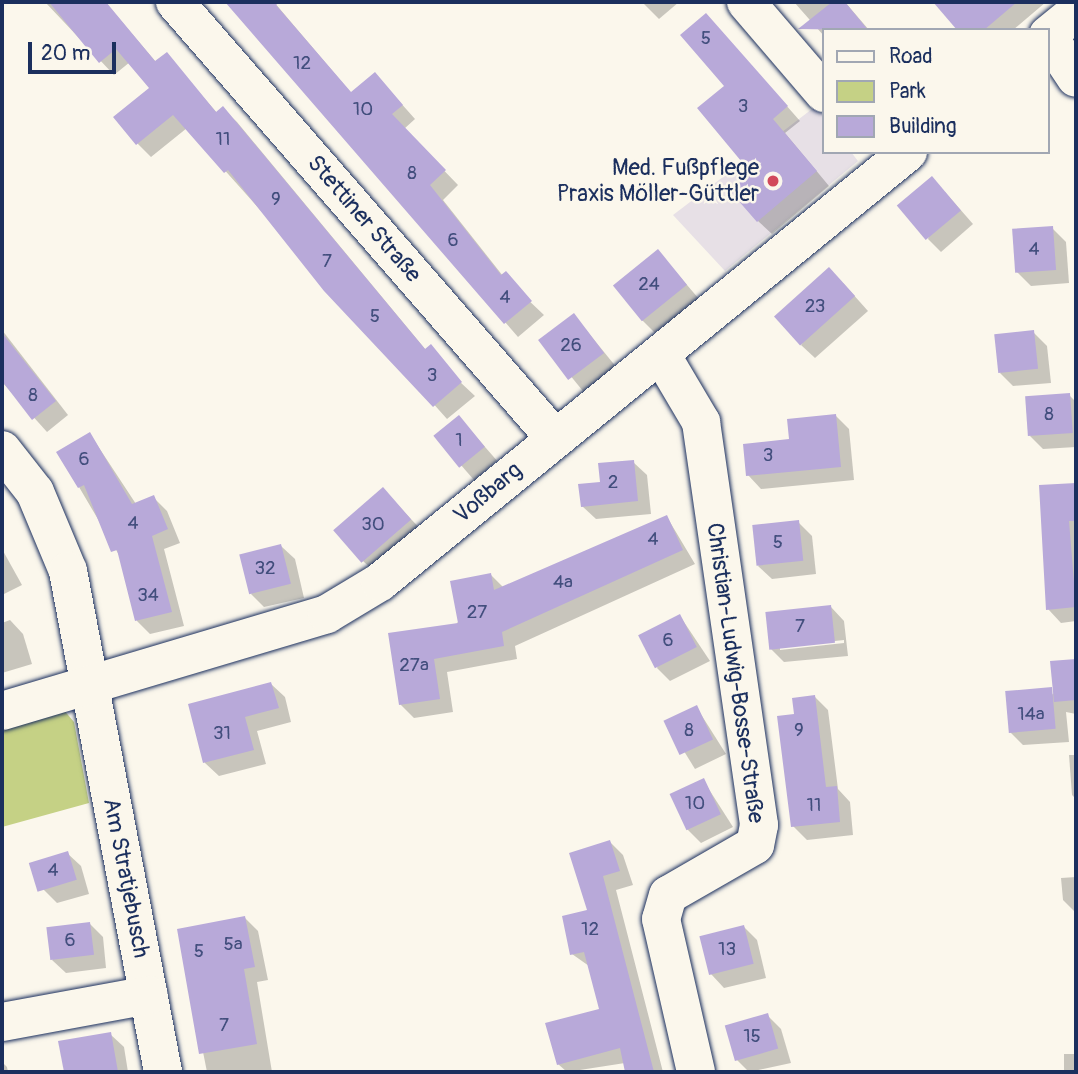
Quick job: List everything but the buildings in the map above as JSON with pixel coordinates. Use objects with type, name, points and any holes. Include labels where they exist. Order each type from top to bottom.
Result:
[{"type":"street","name":"Stettiner Straße","points":[[175,2],[554,437]]},
{"type":"street","points":[[746,2],[822,91]]},
{"type":"street","points":[[1050,33],[1076,12]]},
{"type":"street","points":[[1050,38],[1076,78]]},
{"type":"street","name":"Voßbarg","points":[[2,711],[327,614],[380,582],[554,437],[662,356],[890,158]]},
{"type":"street","name":"Christian-Ludwig-Bosse-Straße","points":[[662,356],[701,422],[759,825],[755,845],[668,895],[661,919],[696,1072]]},
{"type":"street","name":"Am Stratjebusch","points":[[2,450],[54,527],[92,682],[163,1072]]},
{"type":"street","points":[[2,1021],[149,995]]},
{"type":"shaded area","points":[[816,106],[822,114],[822,154],[853,154],[858,161],[725,271],[673,215]]},
{"type":"green space","points":[[63,709],[74,722],[89,803],[2,827],[2,730]]},
{"type":"place","name":"Med. Fußpflege Praxis Möller-Güttler","points":[[773,181]]}]
